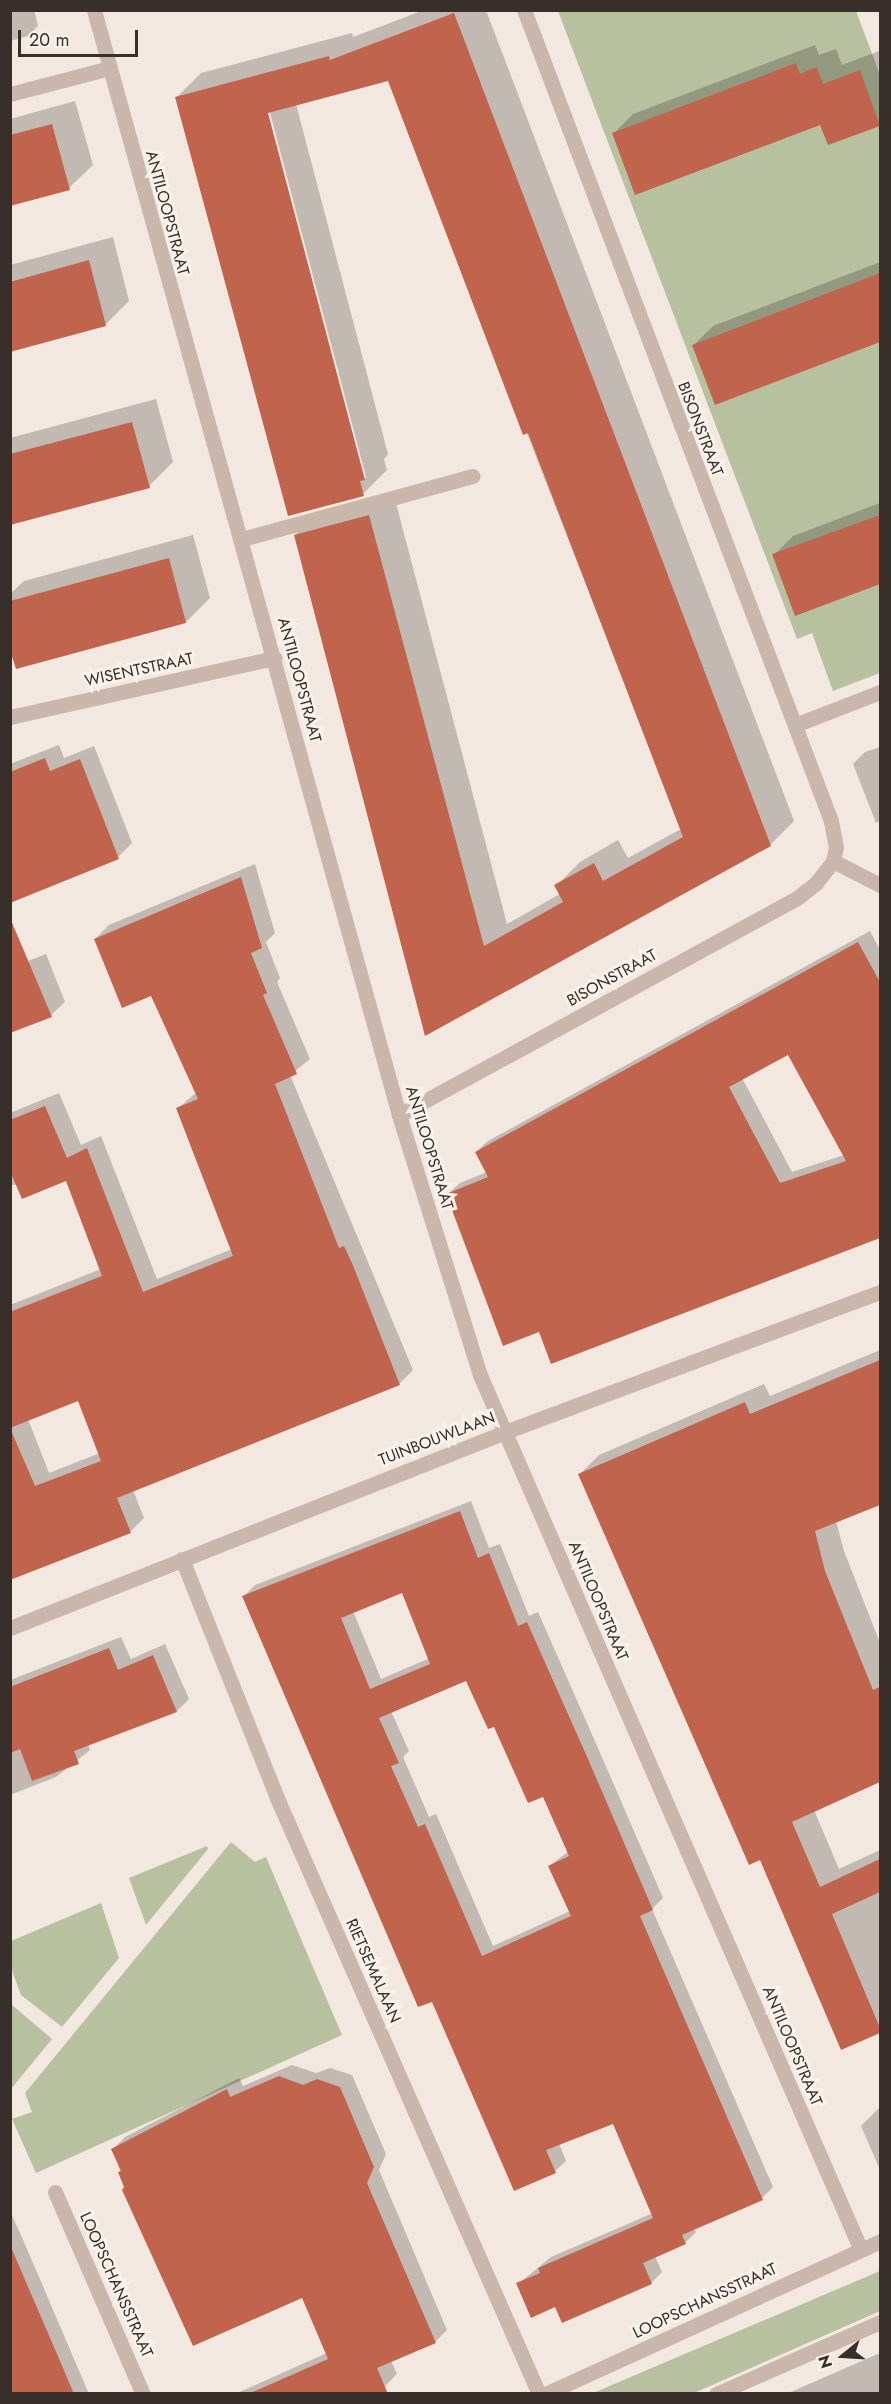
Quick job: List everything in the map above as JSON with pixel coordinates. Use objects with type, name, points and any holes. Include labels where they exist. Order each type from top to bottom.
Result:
[{"type":"street","name":"ANTILOOPSTRAAT","points":[[94,10],[187,357],[243,539],[399,1115],[480,1375],[861,2250]]},
{"type":"street","name":"BISONSTRAAT","points":[[399,1115],[797,898],[816,883],[832,861],[836,847],[831,821],[524,10]]},
{"type":"street","points":[[10,94],[110,68]]},
{"type":"street","points":[[243,539],[473,476]]},
{"type":"street","name":"WISENTSTRAAT","points":[[10,717],[275,658]]},
{"type":"street","points":[[795,725],[880,692]]},
{"type":"street","points":[[832,861],[880,885]]},
{"type":"street","name":"TUINBOUWLAAN","points":[[10,1628],[505,1432],[880,1292]]},
{"type":"street","name":"RIETSEMALAAN","points":[[182,1559],[277,1798],[539,2394]]},
{"type":"street","name":"LOOPSCHANSSTRAAT","points":[[55,2192],[143,2394]]},
{"type":"street","name":"LOOPSCHANSSTRAAT","points":[[545,2394],[880,2241]]},
{"type":"street","points":[[716,2394],[880,2322]]},
{"type":"green space","points":[[558,11],[856,11],[880,75],[880,673],[833,691],[812,633],[797,639]]},
{"type":"green space","points":[[231,1842],[255,1862],[266,1857],[342,2035],[36,2173],[12,2119],[32,2112],[25,2093]]},
{"type":"green space","points":[[207,1846],[208,1849],[146,1925],[129,1878]]},
{"type":"green space","points":[[101,1903],[119,1958],[62,2027],[21,1995],[11,1968],[11,1941]]},
{"type":"green space","points":[[11,2004],[52,2039],[11,2089]]},
{"type":"green space","points":[[880,2271],[880,2311],[694,2393],[593,2393]]},
{"type":"building","points":[[454,13],[771,846],[425,1036],[294,535],[369,515],[484,946],[563,902],[554,885],[594,863],[603,881],[683,837],[528,433],[523,435],[388,81],[268,113],[365,480],[360,481],[364,496],[288,516],[175,97],[329,56],[330,60]]},
{"type":"building","points":[[796,63],[800,74],[817,67],[823,84],[860,70],[880,126],[828,145],[820,125],[635,195],[612,133]]},
{"type":"building","points":[[52,124],[70,190],[10,206],[10,135]]},
{"type":"building","points":[[89,260],[106,326],[10,352],[10,282]]},
{"type":"building","points":[[880,273],[880,342],[715,405],[692,345]]},
{"type":"building","points":[[132,422],[150,488],[10,525],[10,454]]},
{"type":"building","points":[[880,515],[880,584],[795,616],[772,554]]},
{"type":"building","points":[[169,558],[186,623],[16,669],[10,650],[10,601]]},
{"type":"building","points":[[45,758],[50,771],[80,759],[119,859],[10,903],[10,772]]},
{"type":"building","points":[[241,877],[262,948],[251,953],[267,993],[263,995],[297,1074],[275,1084],[339,1248],[344,1246],[352,1263],[400,1385],[117,1498],[131,1533],[10,1580],[10,1312],[102,1276],[66,1181],[22,1199],[10,1171],[10,1120],[45,1106],[67,1158],[87,1148],[143,1292],[233,1256],[176,1108],[198,1099],[151,996],[122,1008],[94,939]],"holes":[[[78,1401],[101,1461],[35,1486],[10,1428]]]},
{"type":"building","points":[[10,918],[52,1017],[10,1033]]},
{"type":"building","points":[[858,942],[880,982],[880,1238],[551,1364],[539,1332],[503,1346],[446,1194],[488,1177],[475,1152]],"holes":[[[788,1055],[846,1161],[780,1183],[729,1087]]]},
{"type":"building","points":[[880,1360],[880,1505],[815,1531],[825,1571],[873,1690],[880,1687],[880,1782],[792,1822],[820,1887],[880,1859],[880,1892],[832,1914],[880,2028],[880,2033],[841,2050],[760,1860],[749,1865],[578,1474],[745,1402],[750,1414]]},
{"type":"building","points":[[460,1511],[478,1558],[489,1553],[518,1626],[527,1622],[653,1910],[640,1916],[763,2200],[682,2235],[686,2244],[643,2263],[652,2284],[562,2323],[555,2307],[531,2318],[516,2283],[540,2273],[538,2268],[653,2218],[613,2124],[546,2150],[556,2173],[514,2191],[432,2002],[418,2007],[242,1596]],"holes":[[[402,1593],[430,1664],[370,1689],[341,1618]],[[466,1681],[488,1729],[494,1727],[528,1803],[543,1797],[569,1856],[548,1866],[571,1916],[482,1956],[425,1824],[418,1827],[391,1766],[399,1763],[379,1718]]]},
{"type":"building","points":[[109,1648],[118,1670],[153,1655],[177,1712],[74,1751],[79,1764],[32,1781],[20,1749],[10,1753],[10,1687]]},
{"type":"building","points":[[279,2076],[303,2085],[317,2079],[340,2087],[374,2167],[367,2183],[436,2343],[377,2368],[388,2394],[248,2394],[328,2359],[302,2298],[193,2346],[122,2190],[124,2187],[118,2172],[121,2171],[111,2149],[227,2089],[230,2097]]},
{"type":"building","points":[[10,2245],[57,2354],[74,2394],[10,2394]]}]
